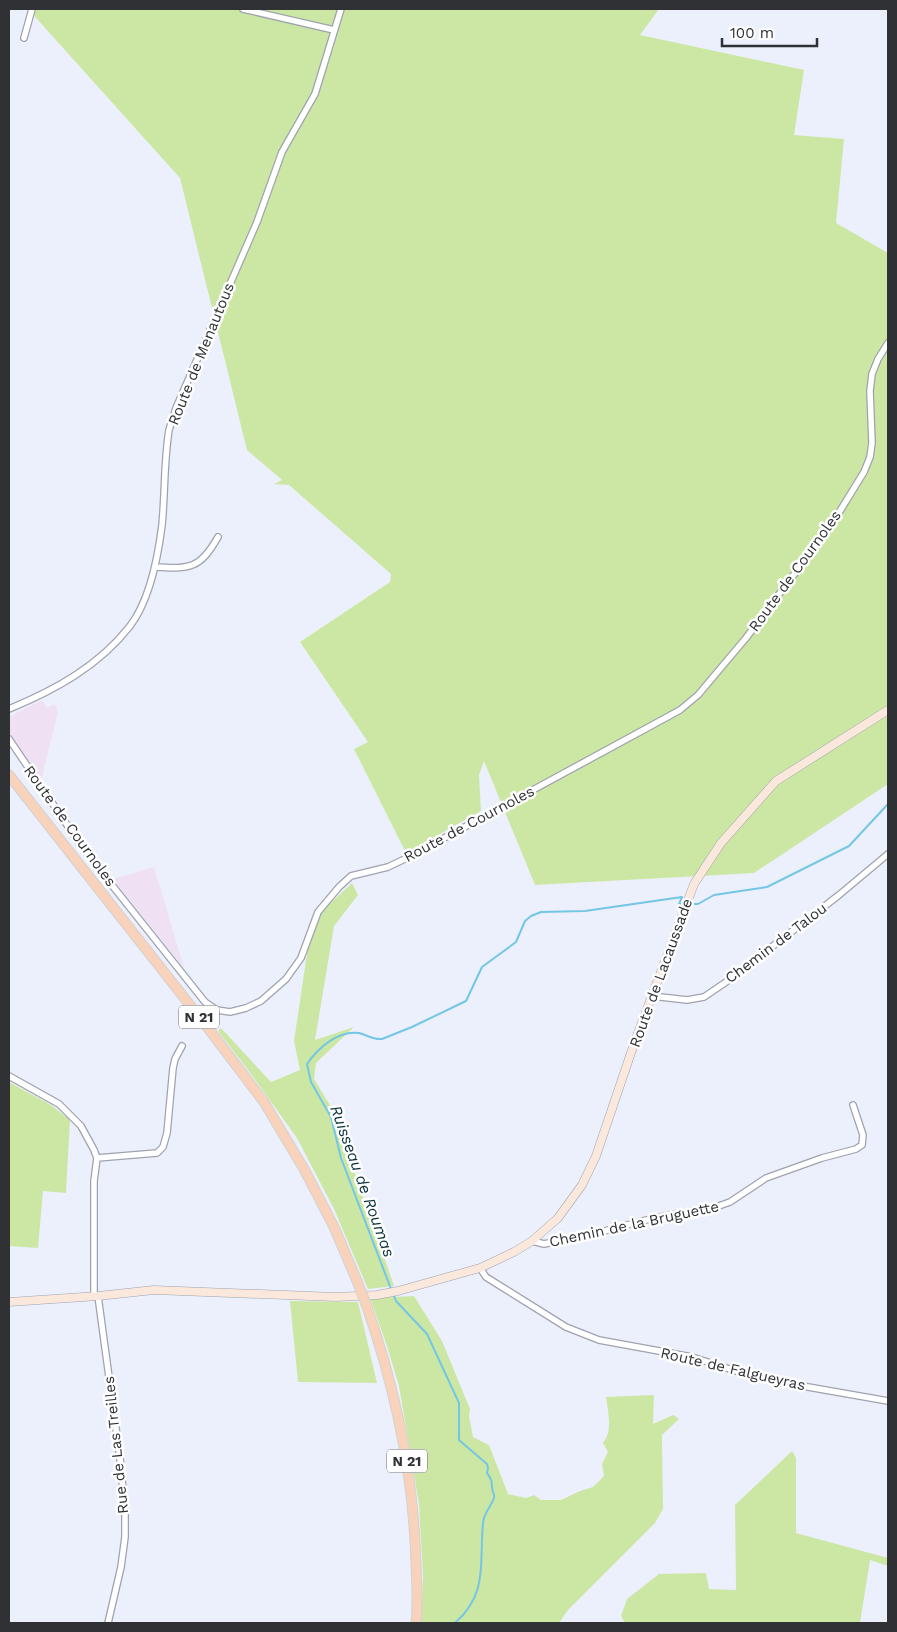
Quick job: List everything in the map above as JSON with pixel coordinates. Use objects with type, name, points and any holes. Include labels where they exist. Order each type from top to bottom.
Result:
[{"type":"main road","name":"N 21","points":[[9,775],[264,1102],[304,1169],[334,1227],[366,1304],[386,1367],[397,1410],[410,1473],[415,1533],[416,1623]]},
{"type":"street","points":[[24,38],[32,9]]},
{"type":"street","points":[[244,9],[334,30]]},
{"type":"street","name":"Route de Menautous","points":[[9,709],[40,696],[79,674],[108,651],[131,625],[147,593],[155,567],[162,526],[169,430],[176,408],[257,222],[282,152],[315,94],[341,9]]},
{"type":"street","name":"Route de Cournoles","points":[[9,739],[84,850],[205,1002],[217,1010],[230,1012],[262,1001],[286,978],[301,958],[318,912],[351,876],[388,867],[413,855],[680,710],[698,695],[746,638],[832,524],[864,472],[870,457],[872,443],[870,391],[872,374],[878,359],[888,343]]},
{"type":"street","points":[[155,567],[180,569],[195,564],[213,547],[218,537]]},
{"type":"street","name":"Route de Lacaussade","points":[[9,1302],[154,1290],[336,1297],[377,1295],[480,1268],[532,1241],[558,1218],[582,1186],[596,1156],[652,996],[694,884],[721,843],[776,781],[888,710]]},
{"type":"street","name":"Chemin de Talou","points":[[652,996],[687,1000],[704,997],[839,896],[888,854]]},
{"type":"street","points":[[9,1076],[59,1104],[73,1116],[90,1141],[97,1158],[157,1153],[163,1147],[167,1133],[173,1068],[175,1059],[182,1046]]},
{"type":"street","name":"Chemin de la Bruguette","points":[[532,1241],[544,1244],[593,1234],[650,1219],[716,1208],[730,1202],[766,1178],[806,1163],[856,1149],[862,1145],[864,1136],[853,1105]]},
{"type":"street","name":"Rue de Las Treilles","points":[[97,1158],[94,1182],[96,1296],[120,1458],[125,1512],[125,1537],[121,1566],[108,1623]]},
{"type":"street","name":"Route de Falgueyras","points":[[480,1268],[486,1277],[566,1327],[599,1340],[692,1357],[738,1372],[791,1384],[888,1401]]},
{"type":"shaded area","points":[[42,700],[47,708],[54,704],[58,711],[41,781],[9,732],[9,717]]},
{"type":"shaded area","points":[[154,867],[184,968],[113,879]]},
{"type":"green space","points":[[28,9],[659,9],[640,35],[804,70],[794,135],[844,139],[836,223],[888,253],[888,784],[754,873],[535,885],[484,761],[479,775],[481,811],[406,853],[354,749],[368,742],[300,642],[390,582],[391,574],[289,485],[274,484],[282,480],[247,450],[180,178]]},
{"type":"green space","points":[[352,883],[358,895],[334,926],[315,1040],[354,1027],[316,1063],[314,1079],[333,1110],[394,1286],[368,1289],[334,1209],[297,1138],[218,1031],[221,1028],[271,1082],[300,1070],[294,1041],[308,947],[322,911]]},
{"type":"green space","points":[[9,1082],[51,1105],[70,1120],[66,1193],[43,1191],[38,1248],[9,1246]]},
{"type":"green space","points":[[414,1296],[442,1341],[470,1409],[469,1416],[473,1437],[489,1445],[508,1494],[526,1498],[534,1495],[541,1500],[561,1500],[593,1487],[604,1476],[602,1464],[608,1452],[603,1443],[609,1427],[606,1397],[654,1395],[653,1424],[673,1415],[679,1419],[662,1435],[663,1509],[655,1523],[568,1610],[559,1623],[421,1623],[423,1577],[419,1504],[399,1386],[370,1298]]},
{"type":"green space","points":[[290,1301],[358,1302],[377,1383],[298,1382]]},
{"type":"green space","points":[[792,1451],[796,1458],[796,1533],[888,1558],[888,1566],[870,1560],[860,1623],[625,1623],[621,1616],[627,1599],[659,1574],[706,1573],[709,1589],[736,1590],[735,1505]]},
{"type":"waterway","name":"Ruisseau de Roumas","points":[[689,904],[698,904],[714,895],[767,887],[849,846],[888,804]]},
{"type":"waterway","name":"Ruisseau de Roumas","points":[[391,1289],[341,1158],[331,1117],[311,1082],[307,1064],[323,1046],[336,1037],[344,1034],[359,1033],[382,1039],[466,1001],[482,967],[516,942],[525,921],[531,916],[541,912],[585,911],[682,897],[679,904],[684,904]]},
{"type":"waterway","name":"Ruisseau de Roumas","points":[[393,1293],[396,1301],[427,1334],[459,1403],[459,1440],[487,1464],[487,1473],[492,1483],[494,1497],[484,1519],[478,1588],[466,1612],[455,1623]]}]
